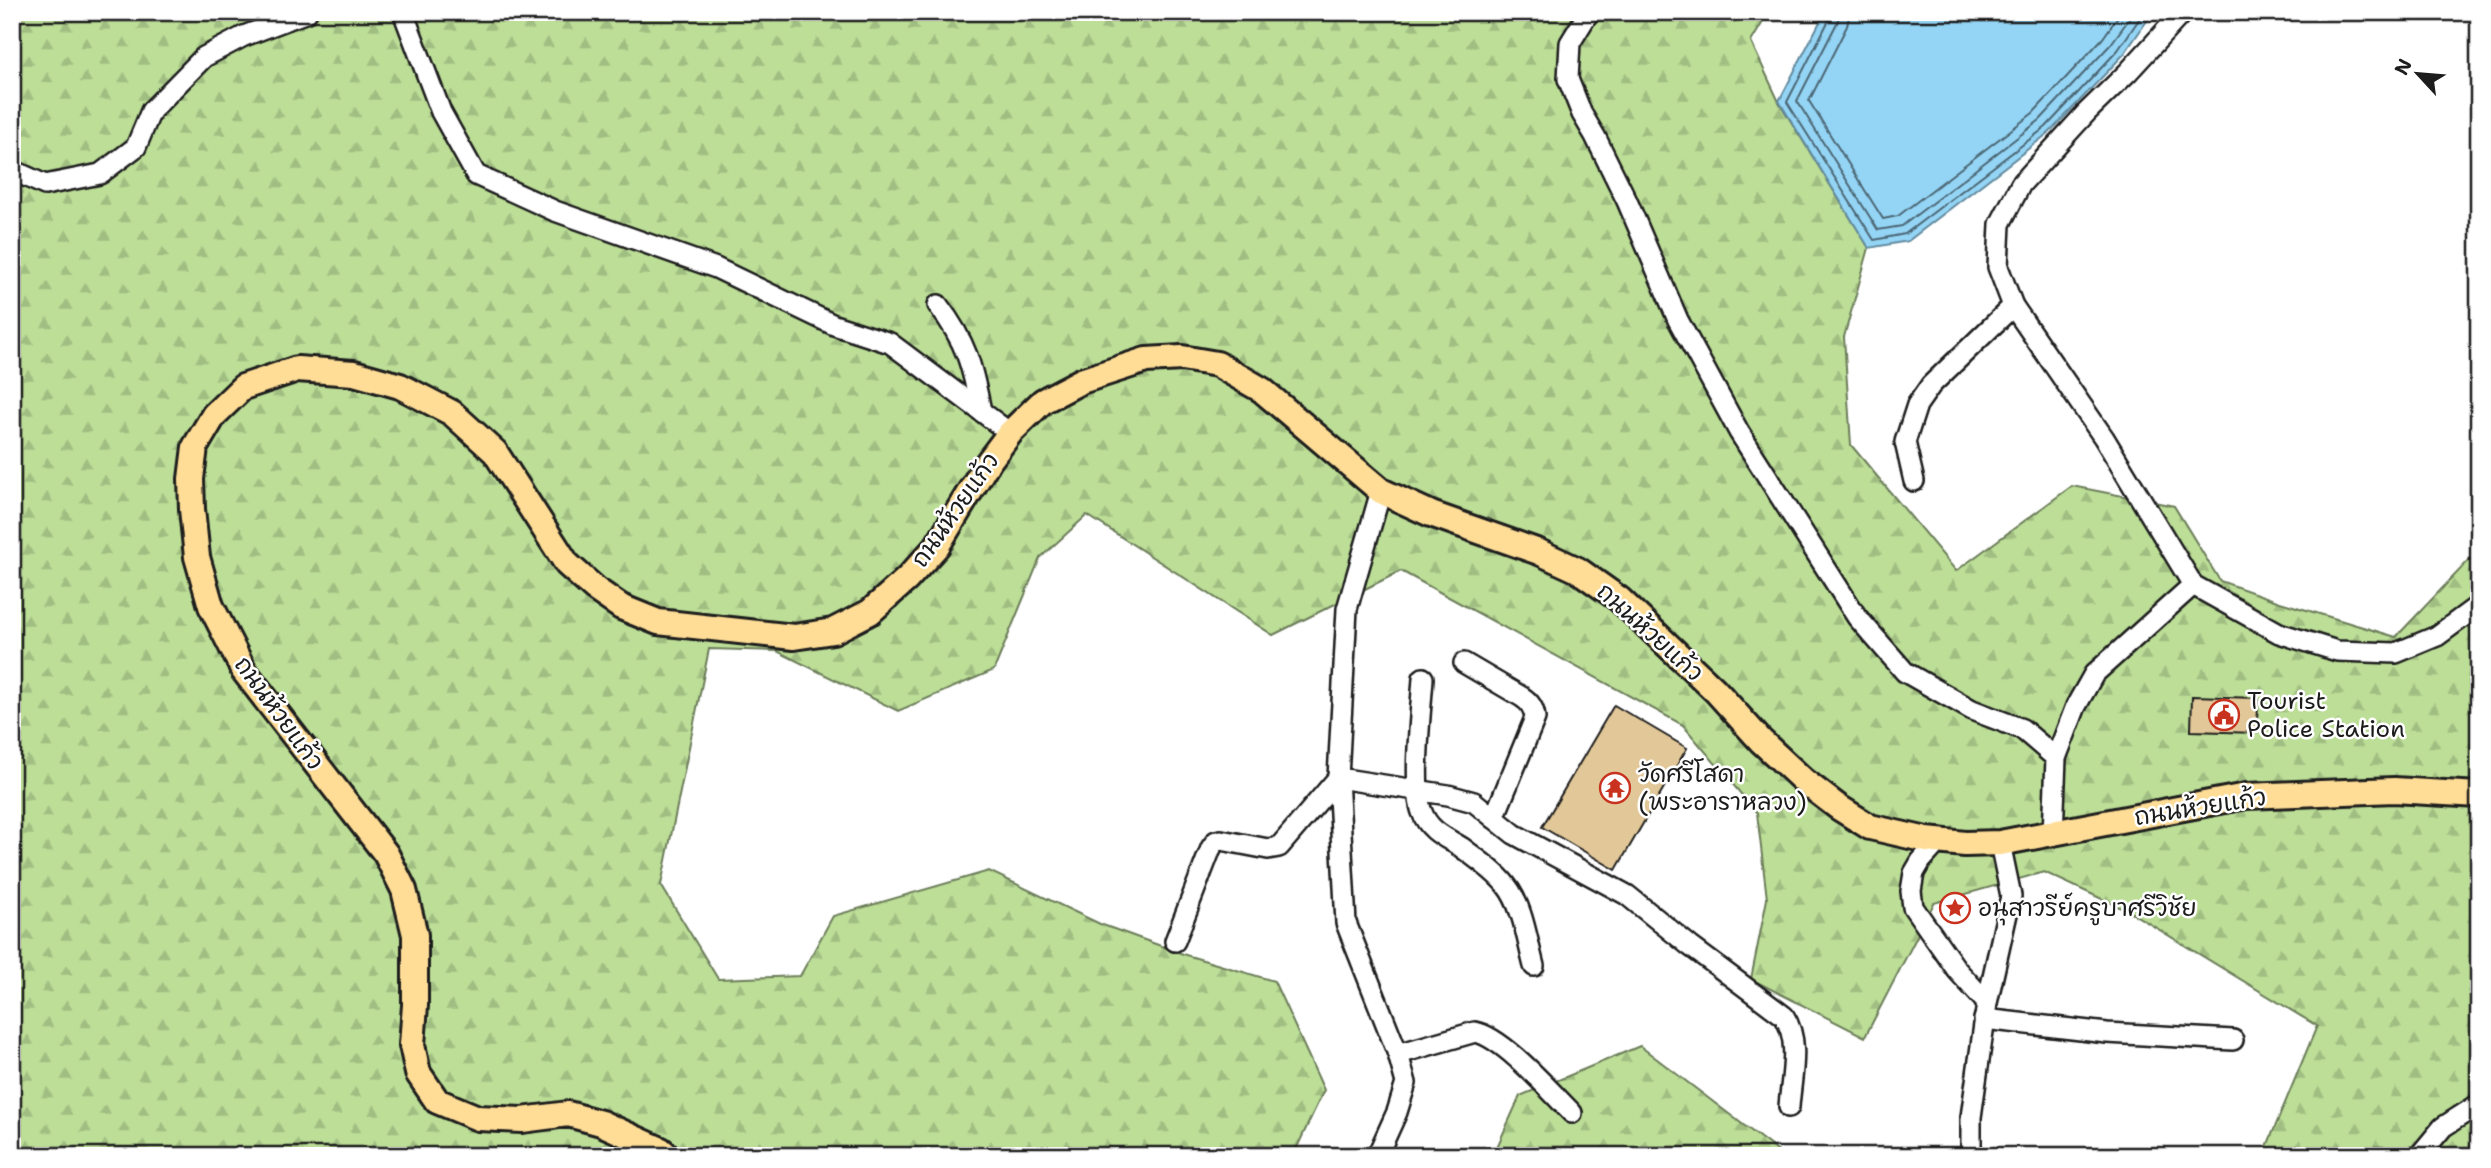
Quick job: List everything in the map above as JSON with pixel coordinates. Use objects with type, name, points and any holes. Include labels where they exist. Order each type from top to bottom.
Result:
[{"type":"main road","name":"ถนนห้วยแก้ว","points":[[668,1156],[661,1150],[601,1123],[568,1114],[522,1120],[478,1118],[437,1101],[418,1073],[412,1045],[415,935],[404,890],[386,855],[244,671],[211,606],[197,557],[191,479],[195,447],[214,415],[243,387],[298,369],[354,373],[400,386],[452,412],[495,452],[567,564],[595,589],[621,607],[659,622],[794,637],[833,631],[870,612],[906,579],[937,546],[986,465],[1010,433],[1043,401],[1081,381],[1146,360],[1182,358],[1217,363],[1262,390],[1381,491],[1431,514],[1539,552],[1578,570],[1619,599],[1715,691],[1761,741],[1812,788],[1870,827],[1939,841],[1965,844],[2000,843],[2246,796],[2395,789],[2479,795]]},
{"type":"street","points":[[12,170],[45,185],[100,174],[136,147],[151,111],[204,57],[244,36],[307,12]]},
{"type":"street","points":[[1589,12],[1570,43],[1568,79],[1582,114],[1627,201],[1678,320],[1739,432],[1857,617],[1905,672],[1972,710],[2022,729],[2056,758]]},
{"type":"street","points":[[2183,12],[2021,184],[2000,224],[1998,267],[2012,306],[2104,438],[2193,586],[2279,633],[2337,651],[2396,653],[2437,636],[2479,605]]},
{"type":"street","points":[[401,13],[441,112],[476,175],[555,211],[716,268],[834,325],[890,343],[1010,433]]},
{"type":"street","points":[[938,306],[957,329],[970,359],[981,411]]},
{"type":"street","points":[[1914,481],[1905,442],[1917,405],[1931,385],[2012,306]]},
{"type":"street","points":[[1377,1156],[1397,1112],[1406,1083],[1398,1054],[1346,923],[1338,778],[1347,610],[1381,491]]},
{"type":"street","points":[[2053,835],[2056,758],[2076,706],[2094,674],[2193,586]]},
{"type":"street","points":[[1465,663],[1522,696],[1534,712],[1535,718],[1494,818]]},
{"type":"street","points":[[1423,678],[1418,791],[1421,811],[1429,827],[1505,883],[1514,896],[1534,966]]},
{"type":"street","points":[[1338,778],[1448,795],[1474,802],[1514,834],[1628,895],[1690,946],[1784,1016],[1792,1029],[1794,1044],[1789,1107]]},
{"type":"street","points":[[1175,941],[1213,845],[1221,840],[1268,849],[1279,847],[1338,778]]},
{"type":"street","points":[[1939,841],[1914,873],[1911,891],[1913,907],[1986,1011],[2107,1033],[2233,1040]]},
{"type":"street","points":[[1971,1156],[1971,1117],[1986,1011],[2011,896],[2000,843]]},
{"type":"street","points":[[1398,1054],[1475,1032],[1484,1034],[1499,1043],[1572,1113]]},
{"type":"street","points":[[2419,1156],[2443,1127],[2479,1104]]},
{"type":"green space","points":[[12,12],[1769,12],[1751,42],[1779,102],[1869,248],[1844,337],[1851,445],[1956,571],[2072,486],[2174,506],[2220,581],[2396,637],[2479,547],[2479,1156],[2263,1156],[2317,1026],[2130,912],[2044,872],[1934,903],[1865,1037],[1751,979],[1767,899],[1757,813],[1683,725],[1401,571],[1273,635],[1087,515],[1040,558],[994,670],[898,711],[777,651],[709,649],[661,885],[718,979],[800,976],[833,916],[989,871],[1100,924],[1186,955],[1274,981],[1324,1090],[1293,1156],[12,1156]]},
{"type":"green space","points":[[1640,1046],[1784,1156],[1493,1156],[1520,1096]]},
{"type":"water","points":[[1825,12],[2153,12],[2124,54],[2050,132],[1908,241],[1869,248],[1779,101]]},
{"type":"building","name":"Tourist Police Station","points":[[2192,696],[2258,698],[2257,733],[2191,731]]},
{"type":"building","name":"วัดศรีโสดา (พระอาราหลวง)","points":[[1614,705],[1687,748],[1616,870],[1542,827]]},
{"type":"place","name":"Tourist Police Station","points":[[2224,715]]},
{"type":"place","name":"วัดศรีโสดา (พระอาราหลวง)","points":[[1615,788]]},
{"type":"place","name":"อนุสาวรีย์ครูบาศรีวิชัย","points":[[1955,908]]}]
